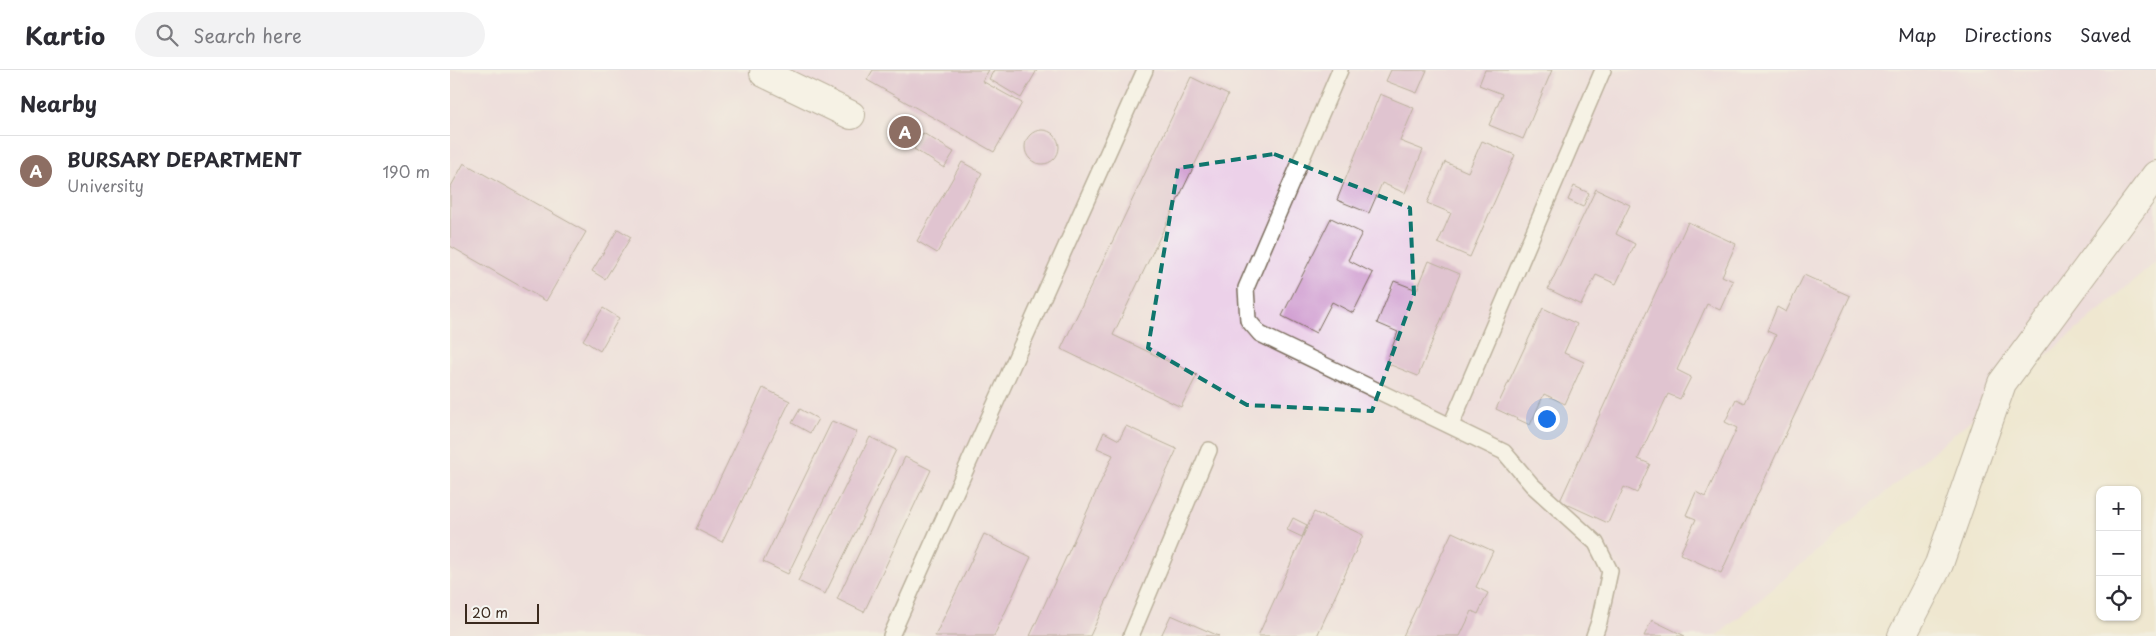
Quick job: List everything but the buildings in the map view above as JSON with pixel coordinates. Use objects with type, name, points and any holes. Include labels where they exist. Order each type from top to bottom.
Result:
[{"type":"street","points":[[764,73],[851,115]]},
{"type":"street","points":[[1902,636],[1939,564],[2002,383],[2156,175]]},
{"type":"lane","points":[[891,636],[1145,70]]},
{"type":"lane","points":[[1340,70],[1246,288],[1248,320],[1260,334],[1504,452],[1532,485],[1596,543],[1610,571],[1599,622],[1594,636]]},
{"type":"lane","points":[[1451,425],[1603,70]]},
{"type":"lane","points":[[1131,636],[1209,450]]},
{"type":"highlighted area","points":[[1274,154],[1410,208],[1414,294],[1372,411],[1247,405],[1148,348],[1178,168]]},
{"type":"shaded area","points":[[450,70],[2156,70],[2156,262],[1717,636],[450,636]]},
{"type":"place","name":"BURSARY DEPARTMENT","points":[[905,132]]}]
